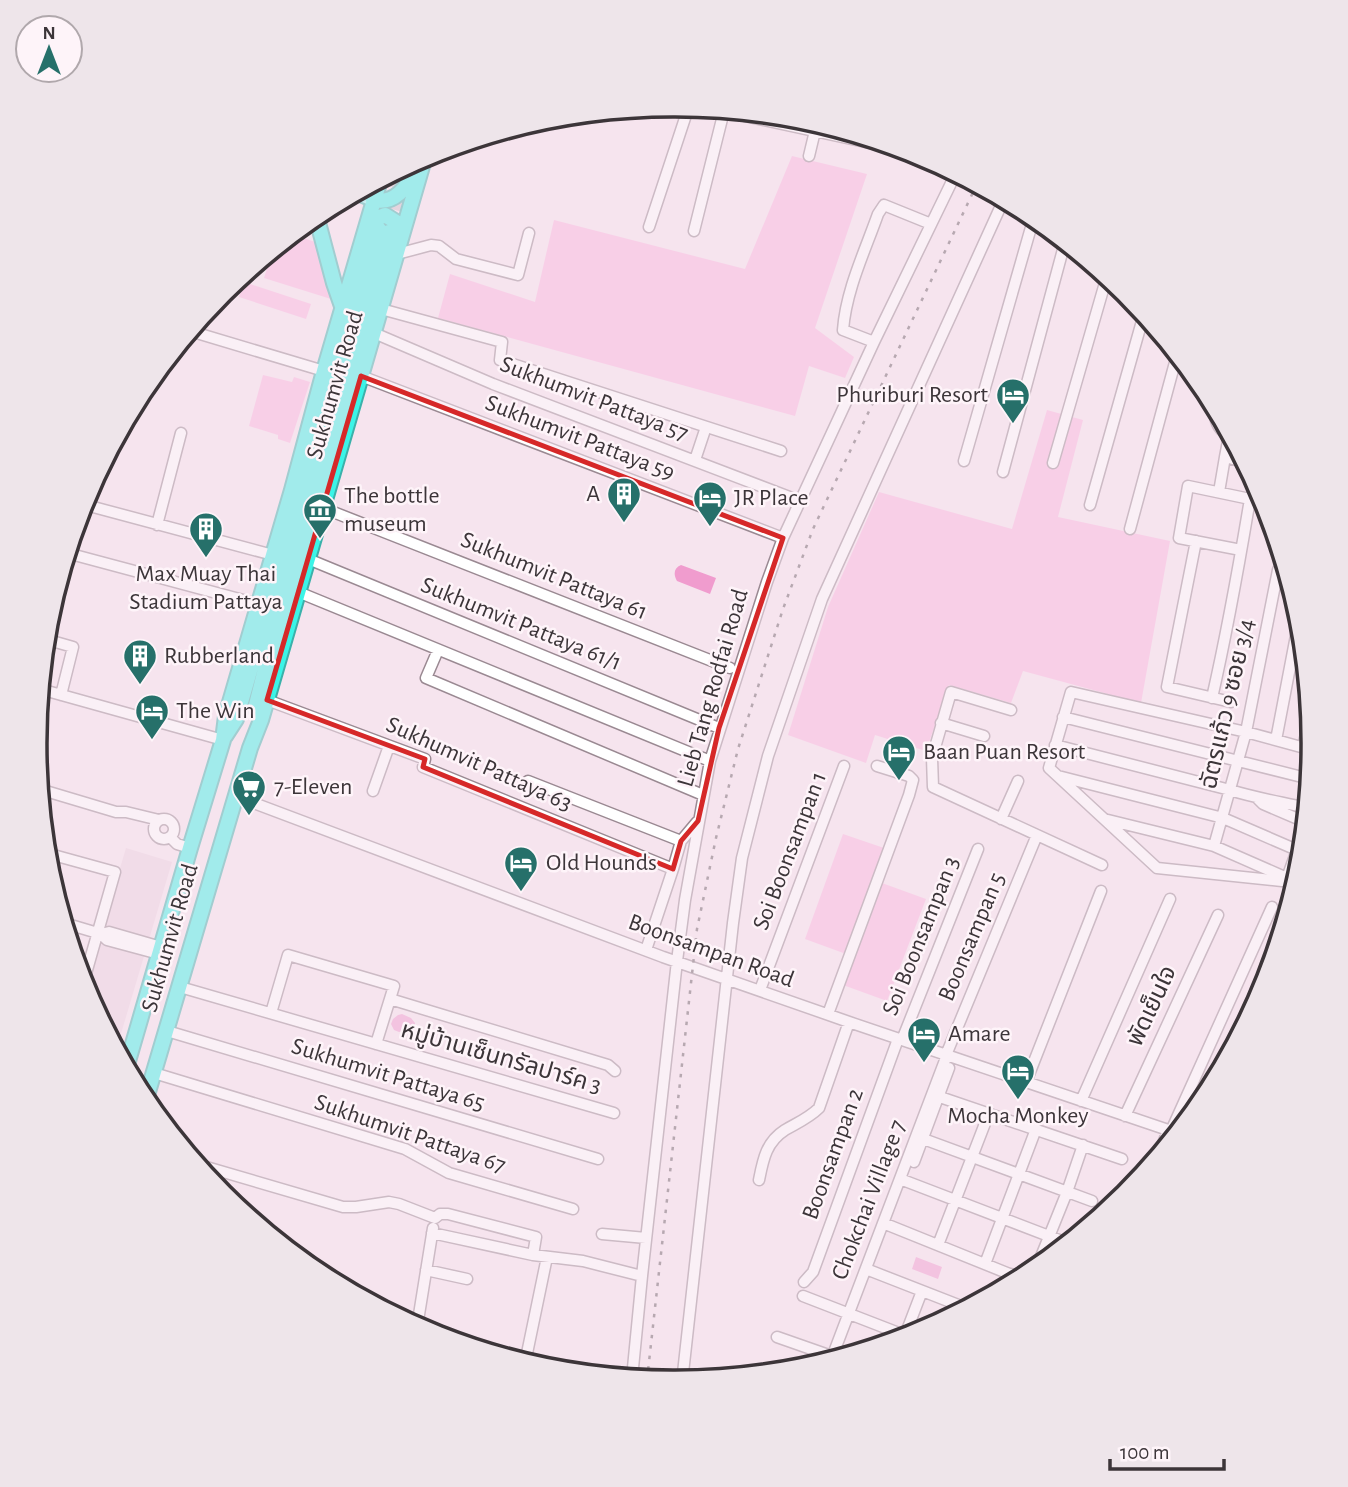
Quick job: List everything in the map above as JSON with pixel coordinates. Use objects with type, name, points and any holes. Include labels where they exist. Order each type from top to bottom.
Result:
[{"type":"highway","name":"Sukhumvit Road","points":[[150,1087],[235,796],[267,700],[420,170]]},
{"type":"highway","points":[[393,198],[410,182],[415,173]]},
{"type":"highway","points":[[381,190],[388,192],[393,198],[405,226]]},
{"type":"highway","name":"Sukhumvit Road","points":[[130,1054],[223,740],[226,716],[363,240],[374,194]]},
{"type":"highway","points":[[363,240],[376,219],[385,215],[394,219],[398,227],[398,251]]},
{"type":"highway","points":[[319,227],[343,309]]},
{"type":"highway","name":"Sukhumvit Road","points":[[223,740],[236,719],[384,231],[284,594],[252,718],[250,748]]},
{"type":"street","points":[[649,227],[685,117]]},
{"type":"street","points":[[694,231],[722,119]]},
{"type":"street","points":[[809,156],[814,133]]},
{"type":"street","name":"Lieb Tang Rodfai Road","points":[[633,1369],[677,961],[710,761],[783,538],[952,182]]},
{"type":"street","points":[[874,342],[843,330],[850,294],[878,214],[884,205],[932,224]]},
{"type":"street","points":[[683,1370],[726,978],[742,858],[768,756],[822,599],[1000,209]]},
{"type":"street","points":[[964,461],[1031,228]]},
{"type":"street","points":[[398,251],[439,246],[456,259],[518,275],[529,233]]},
{"type":"street","points":[[1003,472],[1062,251]]},
{"type":"street","points":[[1053,463],[1104,288]]},
{"type":"street","points":[[381,309],[502,342],[500,360],[782,451]]},
{"type":"street","points":[[1090,505],[1141,325]]},
{"type":"street","name":"Sukhumvit Pattaya 57","points":[[374,333],[493,384],[800,501]]},
{"type":"street","points":[[200,334],[324,370]]},
{"type":"street","points":[[1130,529],[1174,366]]},
{"type":"street","name":"Sukhumvit Pattaya 59","points":[[361,376],[783,538]]},
{"type":"street","points":[[695,460],[706,426]]},
{"type":"street","points":[[157,525],[181,433]]},
{"type":"street","points":[[1219,492],[1227,449]]},
{"type":"street","points":[[1225,457],[1232,459]]},
{"type":"street","points":[[1212,698],[1241,550],[1250,499],[1188,486],[1179,538],[1241,550]]},
{"type":"street","points":[[94,507],[273,555]]},
{"type":"street","name":"Sukhumvit Pattaya 61","points":[[323,508],[730,668]]},
{"type":"street","points":[[1196,541],[1167,687],[1231,702]]},
{"type":"street","points":[[77,556],[258,604]]},
{"type":"street","name":"Sukhumvit Pattaya 61/1","points":[[308,559],[719,728]]},
{"type":"street","name":"ฉัตรแก้ว 9 ซอย 3/4","points":[[1214,846],[1246,732],[1279,583]]},
{"type":"street","points":[[298,592],[710,761]]},
{"type":"street","points":[[56,642],[73,647],[61,695]]},
{"type":"street","points":[[438,650],[426,678],[703,795]]},
{"type":"street","points":[[1276,740],[1293,650]]},
{"type":"street","points":[[50,692],[223,740]]},
{"type":"street","points":[[1011,710],[951,692],[932,758],[933,787],[1102,865]]},
{"type":"street","points":[[1053,772],[1055,745],[1071,692],[1301,747]]},
{"type":"street","name":"Sukhumvit Pattaya 63","points":[[267,700],[425,760],[423,767],[673,869]]},
{"type":"street","points":[[1063,717],[1299,776]]},
{"type":"street","points":[[941,723],[984,736]]},
{"type":"street","points":[[1055,745],[1297,806]]},
{"type":"street","points":[[373,791],[389,746]]},
{"type":"street","points":[[828,1014],[913,780],[909,776],[877,765]]},
{"type":"street","name":"Soi Boonsampan 1","points":[[760,990],[844,766]]},
{"type":"street","points":[[1053,772],[1223,818],[1292,848]]},
{"type":"street","points":[[1053,772],[1157,868],[1282,881],[1286,879]]},
{"type":"street","points":[[528,781],[681,841]]},
{"type":"street","points":[[1002,819],[1018,781]]},
{"type":"street","points":[[50,792],[116,812],[144,817],[157,824]]},
{"type":"street","name":"Boonsampan Road","points":[[235,796],[646,950],[1167,1130]]},
{"type":"street","points":[[1258,798],[1263,804],[1296,818]]},
{"type":"street","points":[[166,819],[174,825],[174,832],[164,839],[158,837],[157,824],[166,819]]},
{"type":"street","points":[[1105,820],[1214,846],[1286,878]]},
{"type":"street","points":[[646,950],[681,841],[698,821]]},
{"type":"street","name":"Boonsampan 5","points":[[949,1056],[1037,835]]},
{"type":"street","points":[[170,837],[177,844],[190,848]]},
{"type":"street","name":"Soi Boonsampan 3","points":[[900,1039],[978,849]]},
{"type":"street","points":[[58,856],[115,872],[89,966]]},
{"type":"street","points":[[1026,1082],[1101,891]]},
{"type":"street","points":[[1081,1101],[1170,899]]},
{"type":"street","points":[[1181,1112],[1272,907]]},
{"type":"street","name":"พัดเย็นใจ","points":[[1125,1116],[1218,915]]},
{"type":"street","points":[[75,926],[99,933],[107,940],[160,951]]},
{"type":"street","name":"หมู่บ้านเซ็นทรัลปาร์ค 3","points":[[271,1013],[288,955],[394,986],[376,1044]]},
{"type":"street","name":"หมู่บ้านเซ็นทรัลปาร์ค 3","points":[[180,987],[614,1112]]},
{"type":"street","name":"หมู่บ้านเซ็นทรัลปาร์ค 3","points":[[390,999],[608,1065],[615,1071]]},
{"type":"street","points":[[759,1180],[764,1155],[772,1141],[782,1131],[811,1116],[819,1108],[849,1022]]},
{"type":"street","name":"Sukhumvit Pattaya 65","points":[[166,1031],[598,1159]]},
{"type":"street","name":"Boonsampan 2","points":[[804,1282],[813,1272],[900,1039]]},
{"type":"street","name":"Chokchai Village 7","points":[[839,1348],[949,1056]]},
{"type":"street","name":"Sukhumvit Pattaya 67","points":[[154,1073],[405,1149],[449,1173],[573,1209]]},
{"type":"street","points":[[936,1095],[1122,1158]]},
{"type":"street","points":[[938,1245],[989,1113]]},
{"type":"street","points":[[985,1264],[1036,1129]]},
{"type":"street","points":[[920,1137],[1092,1201]]},
{"type":"street","points":[[1044,1250],[1083,1145]]},
{"type":"street","points":[[215,1169],[344,1207],[389,1202],[435,1218]]},
{"type":"street","points":[[903,1181],[1057,1240]]},
{"type":"street","points":[[419,1316],[435,1218],[440,1214],[536,1237],[533,1255]]},
{"type":"street","points":[[886,1224],[1008,1274]]},
{"type":"street","points":[[432,1233],[533,1255],[583,1261],[642,1276]]},
{"type":"street","points":[[602,1234],[646,1238]]},
{"type":"street","points":[[527,1352],[547,1257]]},
{"type":"street","points":[[426,1270],[467,1279]]},
{"type":"street","points":[[868,1270],[955,1304]]},
{"type":"street","points":[[910,1324],[922,1291]]},
{"type":"street","points":[[803,1296],[891,1331]]},
{"type":"street","points":[[777,1337],[820,1353]]},
{"type":"highlighted area","points":[[361,376],[783,538],[719,728],[698,821],[681,841],[673,869],[423,767],[425,759],[267,700]]},
{"type":"shaded area","points":[[792,156],[867,174],[815,328],[854,357],[845,378],[809,366],[795,416],[438,318],[450,274],[535,302],[554,220],[745,269]]},
{"type":"shaded area","points":[[303,238],[315,242],[331,299],[264,278],[268,266]]},
{"type":"shaded area","points":[[249,284],[311,304],[306,319],[239,297]]},
{"type":"shaded area","points":[[263,375],[292,382],[294,377],[310,382],[290,443],[278,439],[278,435],[249,426]]},
{"type":"shaded area","points":[[1047,410],[1083,420],[1058,517],[1170,541],[1141,703],[1023,671],[1011,703],[949,685],[926,751],[875,735],[866,763],[788,735],[828,607],[879,492],[1012,529]]},
{"type":"shaded area","points":[[681,565],[716,578],[710,594],[677,581],[675,572]]},
{"type":"shaded area","points":[[843,834],[884,848],[846,954],[805,939]]},
{"type":"shaded area","points":[[126,848],[172,862],[120,1036],[90,970]]},
{"type":"shaded area","points":[[882,883],[926,899],[887,1001],[843,985]]},
{"type":"shaded area","points":[[402,1014],[411,1018],[415,1029],[409,1030],[405,1027],[404,1031],[394,1030],[391,1024],[393,1019]]},
{"type":"shaded area","points":[[916,1257],[942,1267],[938,1279],[912,1269]]},
{"type":"tunnel","points":[[389,230],[404,178]]},
{"type":"tunnel","points":[[386,207],[393,183]]},
{"type":"railway","points":[[648,1369],[697,929],[738,749],[783,609],[813,529],[973,193]]},
{"type":"place","name":"Phuriburi Resort","points":[[1013,425]]},
{"type":"place","name":"A","points":[[624,524]]},
{"type":"place","name":"JR Place","points":[[710,528]]},
{"type":"place","name":"The bottle museum","points":[[320,540]]},
{"type":"place","name":"Max Muay Thai Stadium Pattaya","points":[[206,559]]},
{"type":"place","name":"Rubberland","points":[[140,686]]},
{"type":"place","name":"The Win","points":[[152,741]]},
{"type":"place","name":"Baan Puan Resort","points":[[899,782]]},
{"type":"place","name":"7-Eleven","points":[[249,817]]},
{"type":"place","name":"Old Hounds","points":[[521,893]]},
{"type":"place","name":"Amare","points":[[924,1064]]},
{"type":"place","name":"Mocha Monkey","points":[[1018,1101]]}]
